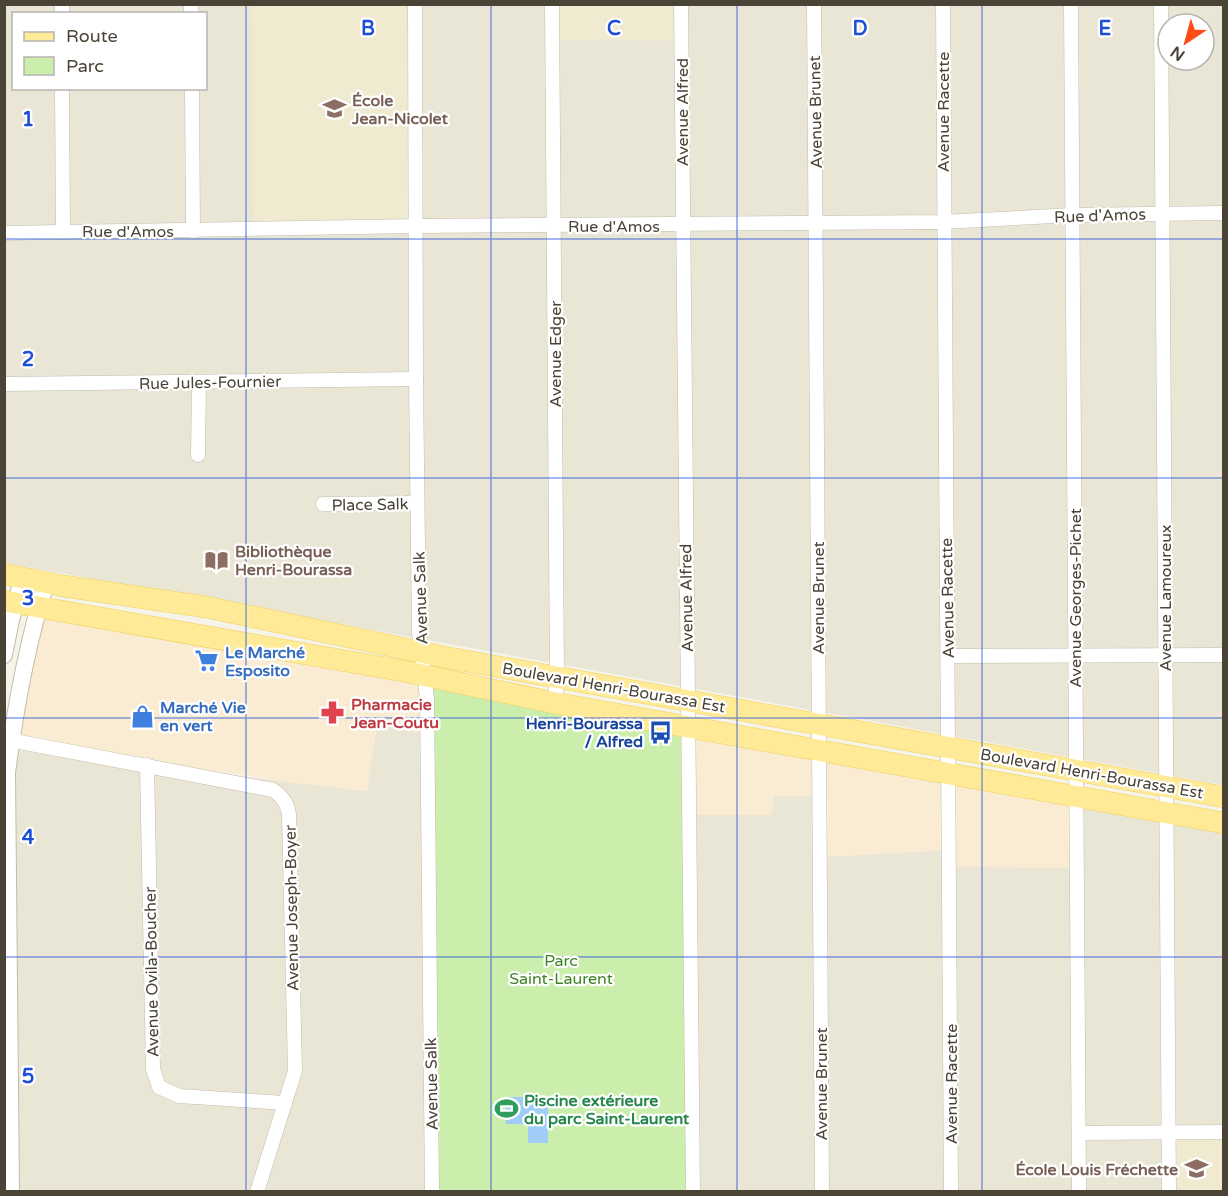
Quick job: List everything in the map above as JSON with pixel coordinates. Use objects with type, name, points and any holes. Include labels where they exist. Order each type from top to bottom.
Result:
[{"type":"main road","name":"Boulevard Henri-Bourassa Est","points":[[14,576],[46,583],[206,607],[422,652],[1224,797]]},
{"type":"main road","name":"Boulevard Henri-Bourassa Est","points":[[10,602],[424,675],[555,703],[1224,823]]},
{"type":"street","name":"Avenue Salk","points":[[415,4],[417,503],[419,632],[427,699],[432,1191]]},
{"type":"street","name":"Avenue Edger","points":[[552,4],[557,677],[555,703]]},
{"type":"street","name":"Avenue Alfred","points":[[681,4],[693,1191]]},
{"type":"street","name":"Avenue Brunet","points":[[814,4],[822,1191]]},
{"type":"street","name":"Avenue Racette","points":[[943,4],[951,1191]]},
{"type":"street","name":"Avenue Georges-Pichet","points":[[1071,4],[1079,1191]]},
{"type":"street","name":"Avenue Lamoureux","points":[[1161,4],[1168,1191]]},
{"type":"street","points":[[62,90],[63,232]]},
{"type":"street","points":[[192,90],[193,231]]},
{"type":"street","name":"Rue d'Amos","points":[[4,233],[416,226],[683,226],[943,222],[1072,215],[1224,213]]},
{"type":"street","name":"Rue Jules-Fournier","points":[[4,384],[416,379]]},
{"type":"street","points":[[198,455],[199,383]]},
{"type":"street","name":"Place Salk","points":[[323,504],[417,503]]},
{"type":"street","points":[[4,655],[14,576]]},
{"type":"street","points":[[11,1191],[7,1054],[6,773],[8,740],[32,626],[46,583]]},
{"type":"street","points":[[948,656],[1224,655]]},
{"type":"street","name":"Avenue Joseph-Boyer","points":[[8,740],[273,790],[287,804],[295,1071],[257,1191]]},
{"type":"street","name":"Avenue Ovila-Boucher","points":[[147,765],[153,1069],[159,1087],[179,1096],[285,1103]]},
{"type":"street","points":[[1079,1133],[1224,1132]]},
{"type":"shaded area","points":[[4,5],[1223,5],[1223,785],[5,563]]},
{"type":"shaded area","name":"École Jean-Nicolet","points":[[252,5],[415,5],[416,226],[253,229]]},
{"type":"shaded area","points":[[552,5],[681,5],[681,41],[552,40]]},
{"type":"shaded area","points":[[38,608],[424,675],[435,735],[377,725],[367,791],[296,783],[11,740]]},
{"type":"shaded area","points":[[377,725],[434,735],[772,815],[773,796],[819,796],[820,857],[949,850],[1077,796],[1223,823],[1223,1191],[11,1192],[11,740],[147,765],[366,791]]},
{"type":"shaded area","points":[[689,727],[1077,796],[1077,868],[949,867],[948,850],[820,857],[819,796],[773,796],[772,815],[689,815]]},
{"type":"shaded area","name":"École Louis Fréchette","points":[[1168,1132],[1223,1132],[1223,1191],[1169,1191]]},
{"type":"green space","name":"Parc Saint-Laurent","points":[[432,677],[686,724],[692,1191],[433,1191]]},
{"type":"water","points":[[505,1097],[548,1097],[548,1143],[528,1143],[528,1124],[506,1124]]},
{"type":"place","name":"École Jean-Nicolet","points":[[334,109]]},
{"type":"place","name":"Bibliothèque Henri-Bourassa","points":[[217,560]]},
{"type":"place","name":"Le Marché Esposito","points":[[207,661]]},
{"type":"place","name":"Pharmacie Jean-Coutu","points":[[333,713]]},
{"type":"place","name":"Marché Vie en vert","points":[[142,716]]},
{"type":"place","name":"Henri-Bourassa / Alfred","points":[[661,732]]},
{"type":"place","name":"Piscine extérieure du parc Saint-Laurent","points":[[506,1109]]},
{"type":"place","name":"École Louis Fréchette","points":[[1196,1169]]}]
